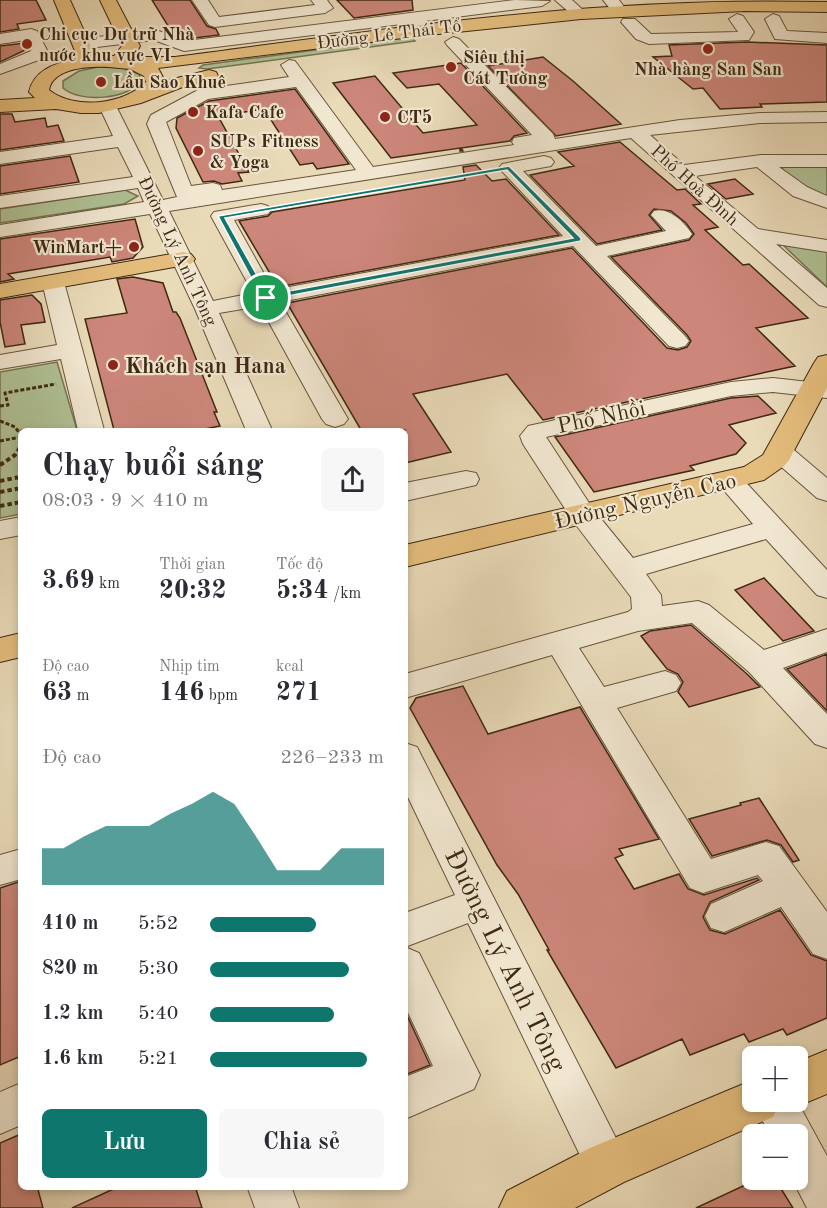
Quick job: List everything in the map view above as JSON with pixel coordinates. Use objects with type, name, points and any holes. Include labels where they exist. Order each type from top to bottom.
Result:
[{"type":"main road","points":[[62,0],[84,54],[83,63]]},
{"type":"main road","points":[[108,0],[131,46],[125,62],[145,67],[156,76],[156,83],[145,94]]},
{"type":"main road","name":"Đường Lê Thái Tổ","points":[[246,70],[563,28],[629,22],[724,2],[827,7]]},
{"type":"main road","name":"Đường Lê Thái Tổ","points":[[48,75],[83,63],[175,62],[419,24],[569,5],[614,4],[737,19],[827,21]]},
{"type":"main road","points":[[0,106],[56,103],[80,107],[108,106],[184,80],[225,74]]},
{"type":"main road","points":[[0,86],[48,75]]},
{"type":"main road","points":[[48,75],[39,85],[39,92],[56,103]]},
{"type":"main road","points":[[0,291],[183,259]]},
{"type":"main road","name":"Đường Nguyễn Cao","points":[[408,555],[754,474],[774,460],[820,391],[827,363]]},
{"type":"main road","points":[[0,650],[18,646]]},
{"type":"main road","points":[[808,1080],[827,1071]]},
{"type":"main road","points":[[524,1208],[607,1165],[742,1107]]},
{"type":"street","points":[[200,0],[215,22],[325,8],[318,0]]},
{"type":"street","points":[[0,39],[31,34],[50,45],[160,36],[184,46],[419,24],[541,0]]},
{"type":"street","points":[[629,22],[642,36],[649,39],[728,38],[746,35],[737,19]]},
{"type":"street","points":[[773,19],[781,36],[827,38]]},
{"type":"street","points":[[0,231],[158,206],[546,138],[453,42]]},
{"type":"street","points":[[0,69],[7,69],[21,59],[41,54],[50,45]]},
{"type":"street","points":[[289,65],[365,170]]},
{"type":"street","points":[[301,81],[204,94],[157,119],[156,124],[184,193],[728,120],[827,117]]},
{"type":"street","name":"Đường Lý Anh Tông","points":[[108,106],[183,259],[258,428]]},
{"type":"street","name":"Phố Hoà Đình","points":[[635,132],[678,172],[752,234],[827,246]]},
{"type":"street","points":[[0,158],[125,140]]},
{"type":"street","points":[[335,419],[221,216],[606,152]]},
{"type":"street","points":[[678,172],[761,161],[827,161]]},
{"type":"street","points":[[761,161],[798,191],[827,202]]},
{"type":"street","points":[[509,168],[677,341]]},
{"type":"street","points":[[0,202],[146,181]]},
{"type":"street","points":[[206,309],[585,246],[682,234],[661,215]]},
{"type":"street","points":[[752,234],[827,300]]},
{"type":"street","points":[[53,282],[90,428]]},
{"type":"street","points":[[0,362],[70,350]]},
{"type":"street","name":"Phố Nhồi","points":[[638,620],[645,614],[648,606],[646,595],[583,515],[536,444],[533,436],[537,430],[731,388],[772,385],[820,391]]},
{"type":"street","points":[[779,451],[827,492]]},
{"type":"street","points":[[408,491],[466,479]]},
{"type":"street","points":[[728,480],[827,588]]},
{"type":"street","points":[[0,530],[18,527]]},
{"type":"street","points":[[627,570],[772,528]]},
{"type":"street","points":[[796,554],[827,552]]},
{"type":"street","points":[[408,685],[638,620],[698,612],[760,664],[827,735]]},
{"type":"street","points":[[760,664],[827,640]]},
{"type":"street","points":[[560,642],[703,878],[766,857],[827,942]]},
{"type":"street","points":[[595,702],[665,683]]},
{"type":"street","name":"Đường Lý Anh Tông","points":[[408,762],[607,1165]]},
{"type":"street","points":[[0,870],[18,865]]},
{"type":"street","points":[[724,916],[788,887]]},
{"type":"street","points":[[408,929],[478,903]]},
{"type":"street","points":[[408,971],[459,1075],[408,1097]]},
{"type":"street","points":[[0,1113],[18,1105]]},
{"type":"street","points":[[808,1165],[827,1200]]},
{"type":"street","points":[[270,1190],[277,1208]]},
{"type":"path","points":[[0,406],[9,405],[5,393],[58,383]]},
{"type":"path","points":[[0,421],[15,427],[18,432]]},
{"type":"path","points":[[0,443],[18,437]]},
{"type":"path","points":[[0,465],[18,450]]},
{"type":"path","points":[[0,481],[18,477]]},
{"type":"path","points":[[0,492],[18,486]]},
{"type":"path","points":[[0,506],[18,503]]},
{"type":"green space","points":[[411,37],[415,41],[207,69],[199,68],[203,65]]},
{"type":"green space","points":[[98,67],[122,68],[139,74],[141,80],[126,92],[104,97],[80,96],[63,88],[63,81],[79,71]]},
{"type":"green space","points":[[827,164],[827,198],[802,187],[782,171],[783,167]]},
{"type":"green space","points":[[125,190],[138,196],[124,204],[0,223],[0,209]]},
{"type":"green space","points":[[783,245],[827,249],[827,287]]},
{"type":"green space","points":[[57,362],[76,428],[18,428],[18,515],[0,518],[0,372]]},
{"type":"building","points":[[0,0],[36,0],[46,20],[17,24],[19,29],[0,32]]},
{"type":"building","points":[[152,0],[190,0],[207,26],[216,29],[219,35],[186,39],[173,34]]},
{"type":"building","points":[[337,0],[412,0],[413,10],[354,18]]},
{"type":"building","points":[[747,42],[827,45],[827,102],[760,104],[762,107],[720,109],[703,88],[693,89],[653,57],[672,56],[669,45]]},
{"type":"building","points":[[25,43],[27,49],[0,62],[0,46]]},
{"type":"building","points":[[543,57],[621,124],[556,136],[488,66]]},
{"type":"building","points":[[461,63],[527,133],[514,136],[510,141],[461,148],[463,151],[460,151],[460,148],[391,158],[333,83],[375,76],[423,133],[477,125],[439,84],[407,88],[393,73]]},
{"type":"building","points":[[295,89],[349,164],[317,169],[313,163],[300,165],[264,109],[218,116],[249,172],[238,173],[242,181],[222,184],[214,181],[203,182],[176,128],[177,118],[209,101]]},
{"type":"building","points":[[0,114],[12,114],[15,122],[45,118],[47,127],[58,125],[64,141],[0,150]]},
{"type":"building","points":[[620,142],[677,190],[685,189],[701,204],[693,205],[718,227],[705,230],[743,265],[749,264],[808,318],[756,328],[795,366],[543,420],[507,374],[413,394],[451,452],[408,462],[408,428],[360,428],[287,303],[572,248],[667,348],[678,350],[687,347],[691,341],[611,257],[689,240],[694,234],[686,223],[671,211],[654,209],[649,215],[662,230],[597,244],[530,175],[574,166],[558,152]]},
{"type":"building","points":[[70,156],[79,182],[0,194],[0,166]]},
{"type":"building","points":[[476,165],[492,181],[506,179],[559,235],[278,287],[239,221],[268,216],[272,212],[465,180],[463,167]]},
{"type":"building","points":[[735,179],[753,194],[726,199],[708,184]]},
{"type":"building","points":[[135,219],[143,247],[133,258],[112,262],[110,257],[8,274],[14,279],[0,282],[0,239]]},
{"type":"building","points":[[133,277],[163,283],[173,312],[176,312],[180,318],[217,412],[214,412],[220,426],[210,428],[113,428],[85,319],[127,313],[117,279]]},
{"type":"building","points":[[32,295],[41,304],[45,322],[21,325],[25,344],[5,347],[0,322],[0,300]]},
{"type":"building","points":[[758,396],[776,413],[729,425],[746,443],[736,454],[690,466],[694,470],[594,492],[555,437],[731,398]]},
{"type":"building","points":[[764,578],[814,631],[783,641],[735,590]]},
{"type":"building","points":[[691,625],[760,687],[689,707],[678,692],[683,682],[678,674],[667,669],[641,636],[650,631]]},
{"type":"building","points":[[827,654],[827,711],[787,669]]},
{"type":"building","points":[[463,686],[488,734],[580,707],[659,839],[619,849],[623,855],[615,858],[634,889],[679,874],[688,889],[704,895],[757,878],[759,880],[710,902],[703,917],[710,930],[725,934],[780,910],[811,955],[827,961],[827,1018],[787,1035],[783,1029],[749,1042],[744,1034],[690,1055],[682,1039],[616,1068],[547,950],[549,950],[518,894],[497,865],[410,708],[416,698]]},
{"type":"building","points":[[759,798],[799,860],[793,862],[781,845],[767,840],[712,856],[689,819]]},
{"type":"building","points":[[18,882],[18,1057],[0,1065],[0,888]]},
{"type":"building","points":[[408,1017],[430,1065],[408,1074]]},
{"type":"building","points":[[18,1135],[18,1190],[38,1190],[43,1208],[0,1208],[0,1143]]},
{"type":"building","points":[[742,1186],[742,1190],[782,1190],[793,1208],[696,1208]]},
{"type":"building","points":[[111,1190],[196,1190],[202,1208],[72,1208]]},
{"type":"place","name":"Chi cục Dự trữ Nhà nước khu vực VI","points":[[27,44]]},
{"type":"place","name":"Nhà hàng San San","points":[[708,49]]},
{"type":"place","name":"Siêu thị Cát Tường","points":[[451,67]]},
{"type":"place","name":"Lầu Sao Khuê","points":[[101,82]]},
{"type":"place","name":"Kafa Cafe","points":[[193,112]]},
{"type":"place","name":"CT5","points":[[385,117]]},
{"type":"place","name":"SUPs Fitness & Yoga","points":[[198,151]]},
{"type":"place","name":"WinMart+","points":[[134,247]]},
{"type":"place","name":"Khách sạn Hana","points":[[113,365]]},
{"type":"route","points":[[509,168],[578,239],[344,283],[266,298],[221,216],[509,168]]}]
